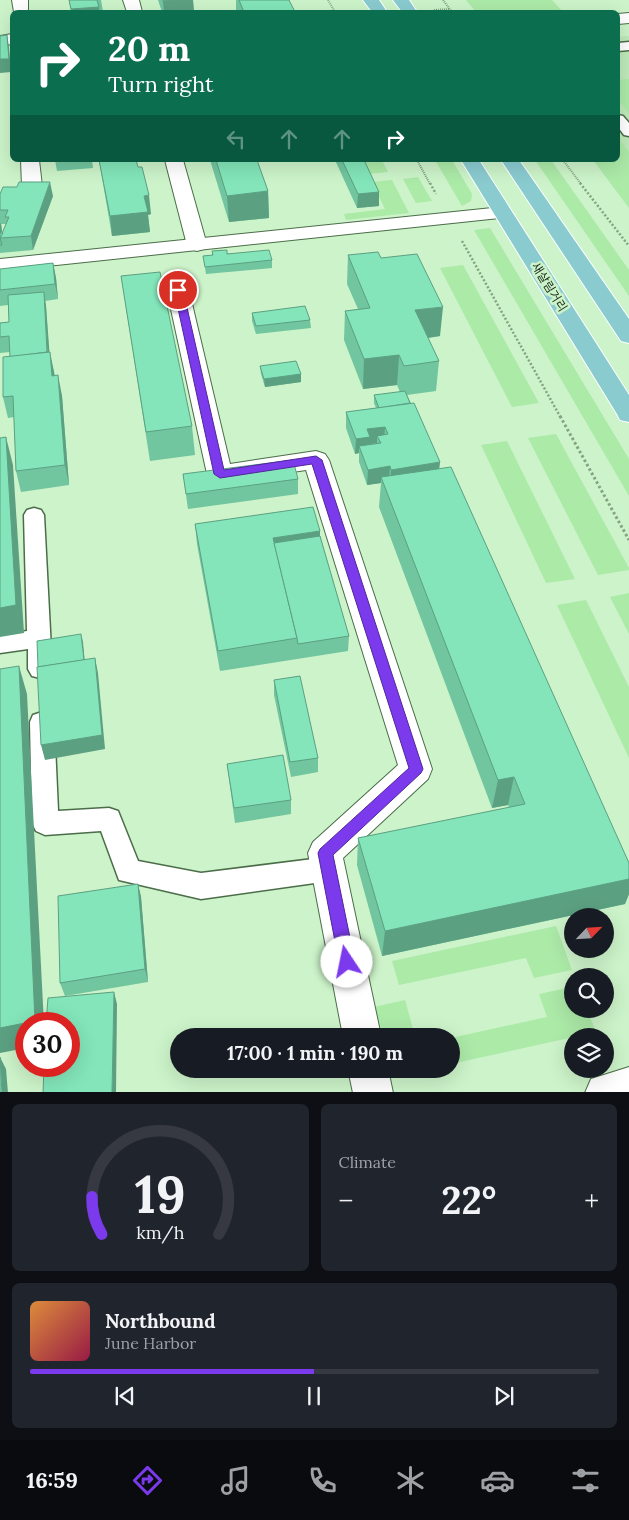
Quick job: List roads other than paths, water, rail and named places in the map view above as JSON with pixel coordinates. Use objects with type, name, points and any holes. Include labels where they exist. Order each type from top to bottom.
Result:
[{"type":"main road","name":"새살림거리","points":[[471,162],[629,414]]},
{"type":"main road","points":[[511,162],[629,336]]},
{"type":"street","points":[[30,162],[32,186]]},
{"type":"street","points":[[175,162],[197,245]]},
{"type":"street","points":[[0,265],[502,213]]},
{"type":"street","points":[[178,290],[220,474],[316,460],[416,769],[325,853],[360,1028]]},
{"type":"street","points":[[370,1078],[373,1092]]},
{"type":"street","points":[[605,1092],[629,1087]]},
{"type":"lane","points":[[620,121],[629,132]]},
{"type":"lane","points":[[34,515],[45,823],[109,819],[129,871],[201,886],[328,869]]},
{"type":"lane","points":[[0,644],[39,638]]}]
